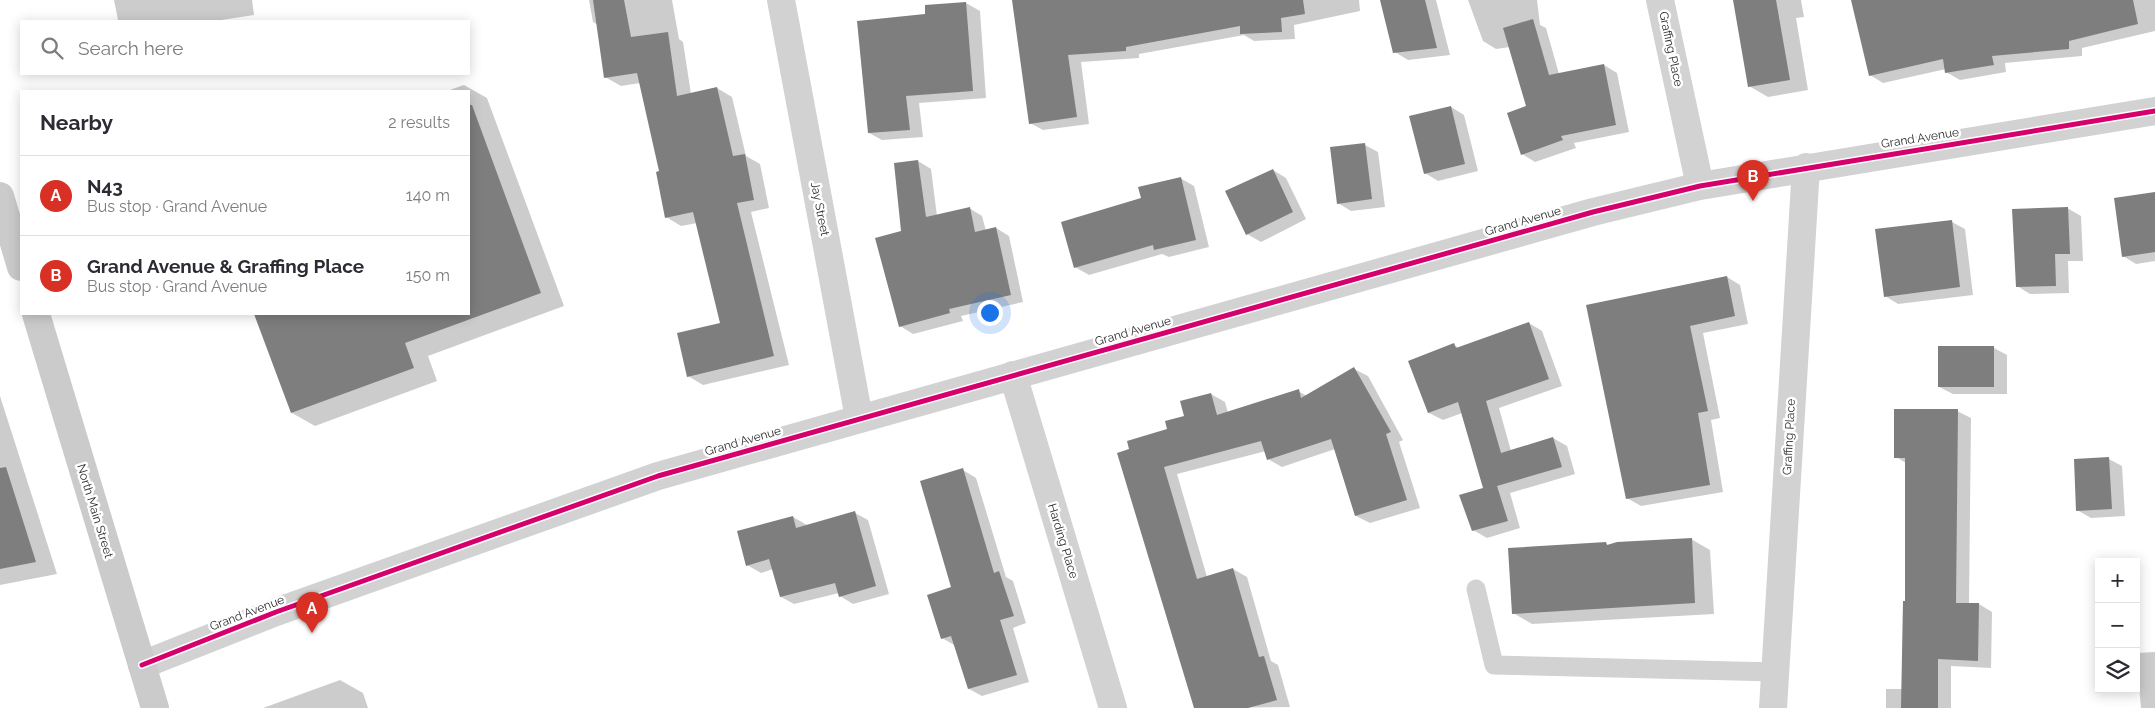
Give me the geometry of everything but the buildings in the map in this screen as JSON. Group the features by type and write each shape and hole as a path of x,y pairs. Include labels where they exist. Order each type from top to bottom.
{"main road":[{"path":"0,196 20,263"},
{"name":"North Main Street","path":"36,315 155,708"}],"street":[{"name":"Jay Street","path":"781,0 859,418"},
{"name":"Graffing Place","path":"1660,0 1700,186"},
{"name":"Grand Avenue","path":"142,665 276,612 650,479 859,418 1593,212 1700,186 1806,167 2155,111"},
{"name":"Graffing Place","path":"1773,708 1806,167"},
{"name":"Harding Place","path":"1013,375 1113,708"}],"lane":[{"path":"1476,589 1494,665 1775,672"}],"cycle path":[{"path":"142,665 276,612 658,476 1593,212 1700,186 2155,111"}],"place":[{"name":"Grand Avenue & Graffing Place","path":"1753,201"},
{"name":"N43","path":"312,633"}]}
